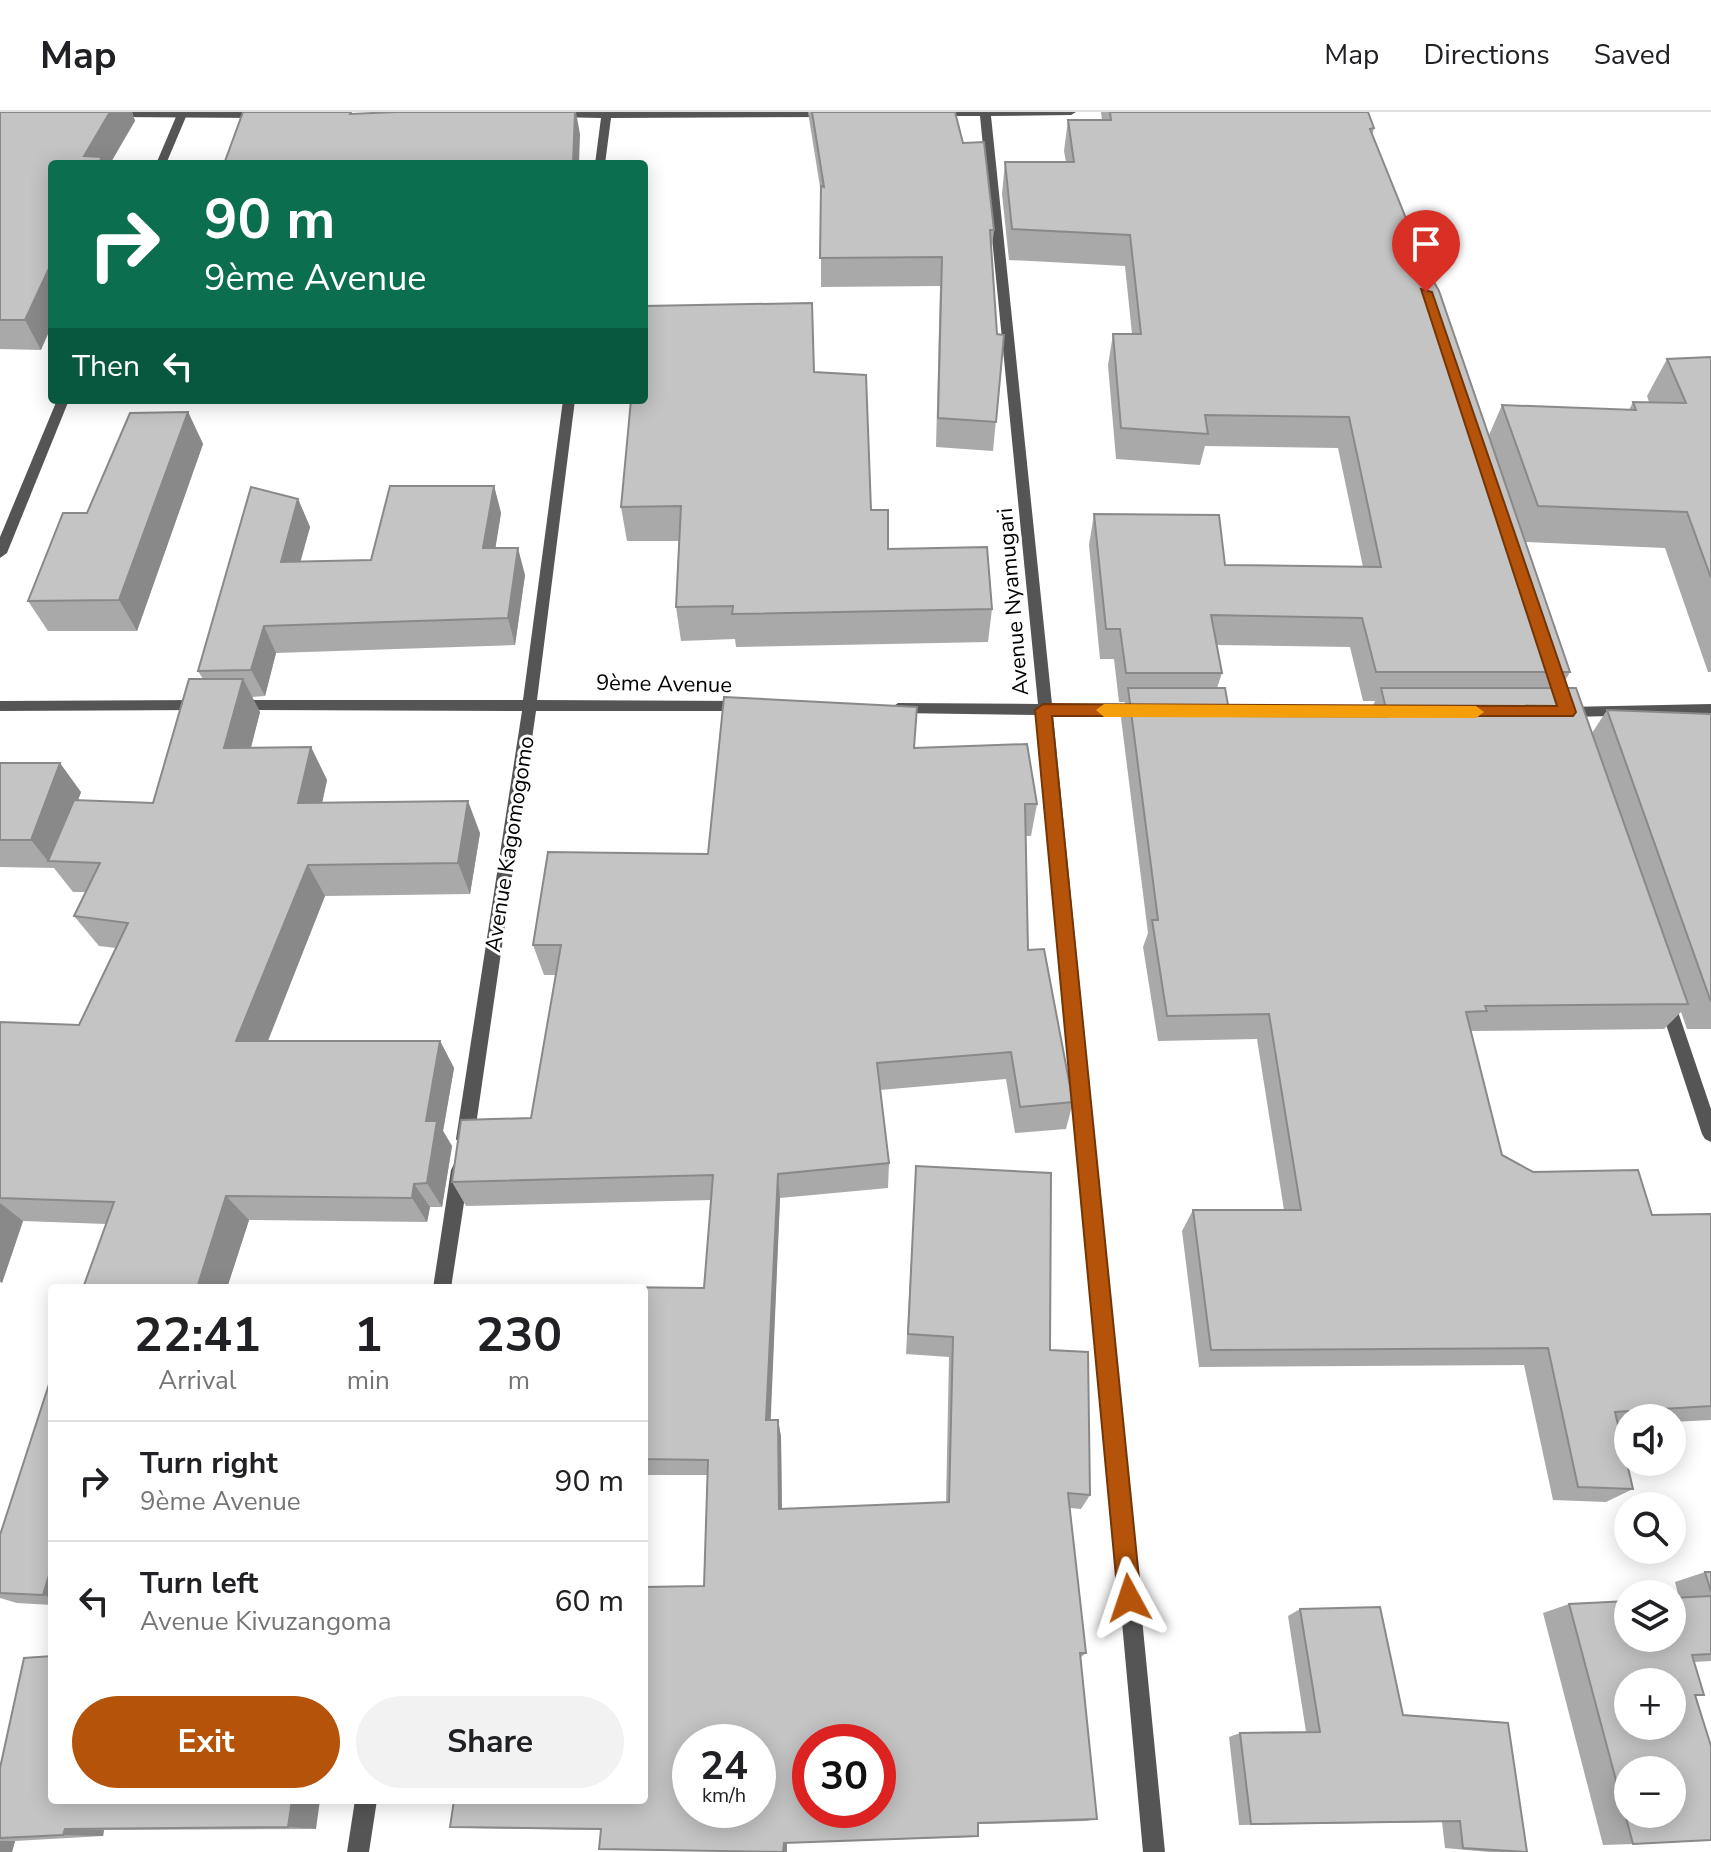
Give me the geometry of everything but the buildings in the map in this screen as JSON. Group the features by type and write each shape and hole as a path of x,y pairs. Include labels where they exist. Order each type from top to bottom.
{"street":[{"name":"Avenue Nyamugari","path":"985,112 1011,351 1154,1852"},
{"path":"922,113 1071,112"},
{"path":"163,160 182,113"},
{"path":"106,114 276,115"},
{"path":"600,160 606,114"},
{"path":"543,115 843,114"},
{"path":"0,553 61,404"},
{"name":"Avenue Kagomogomo","path":"443,1284 530,703 568,404"},
{"path":"1563,697 1573,727"},
{"name":"9ème Avenue","path":"0,706 530,703 763,706"},
{"path":"888,708 1155,711"},
{"path":"1552,712 1711,709"},
{"path":"1186,711 1409,711"},
{"path":"1660,983 1711,1134"},
{"path":"358,1852 365,1804"}],"slow traffic":[{"path":"1104,710 1476,712"}],"route":[{"path":"1129,1598 1043,710 1568,712 1426,292"}]}
